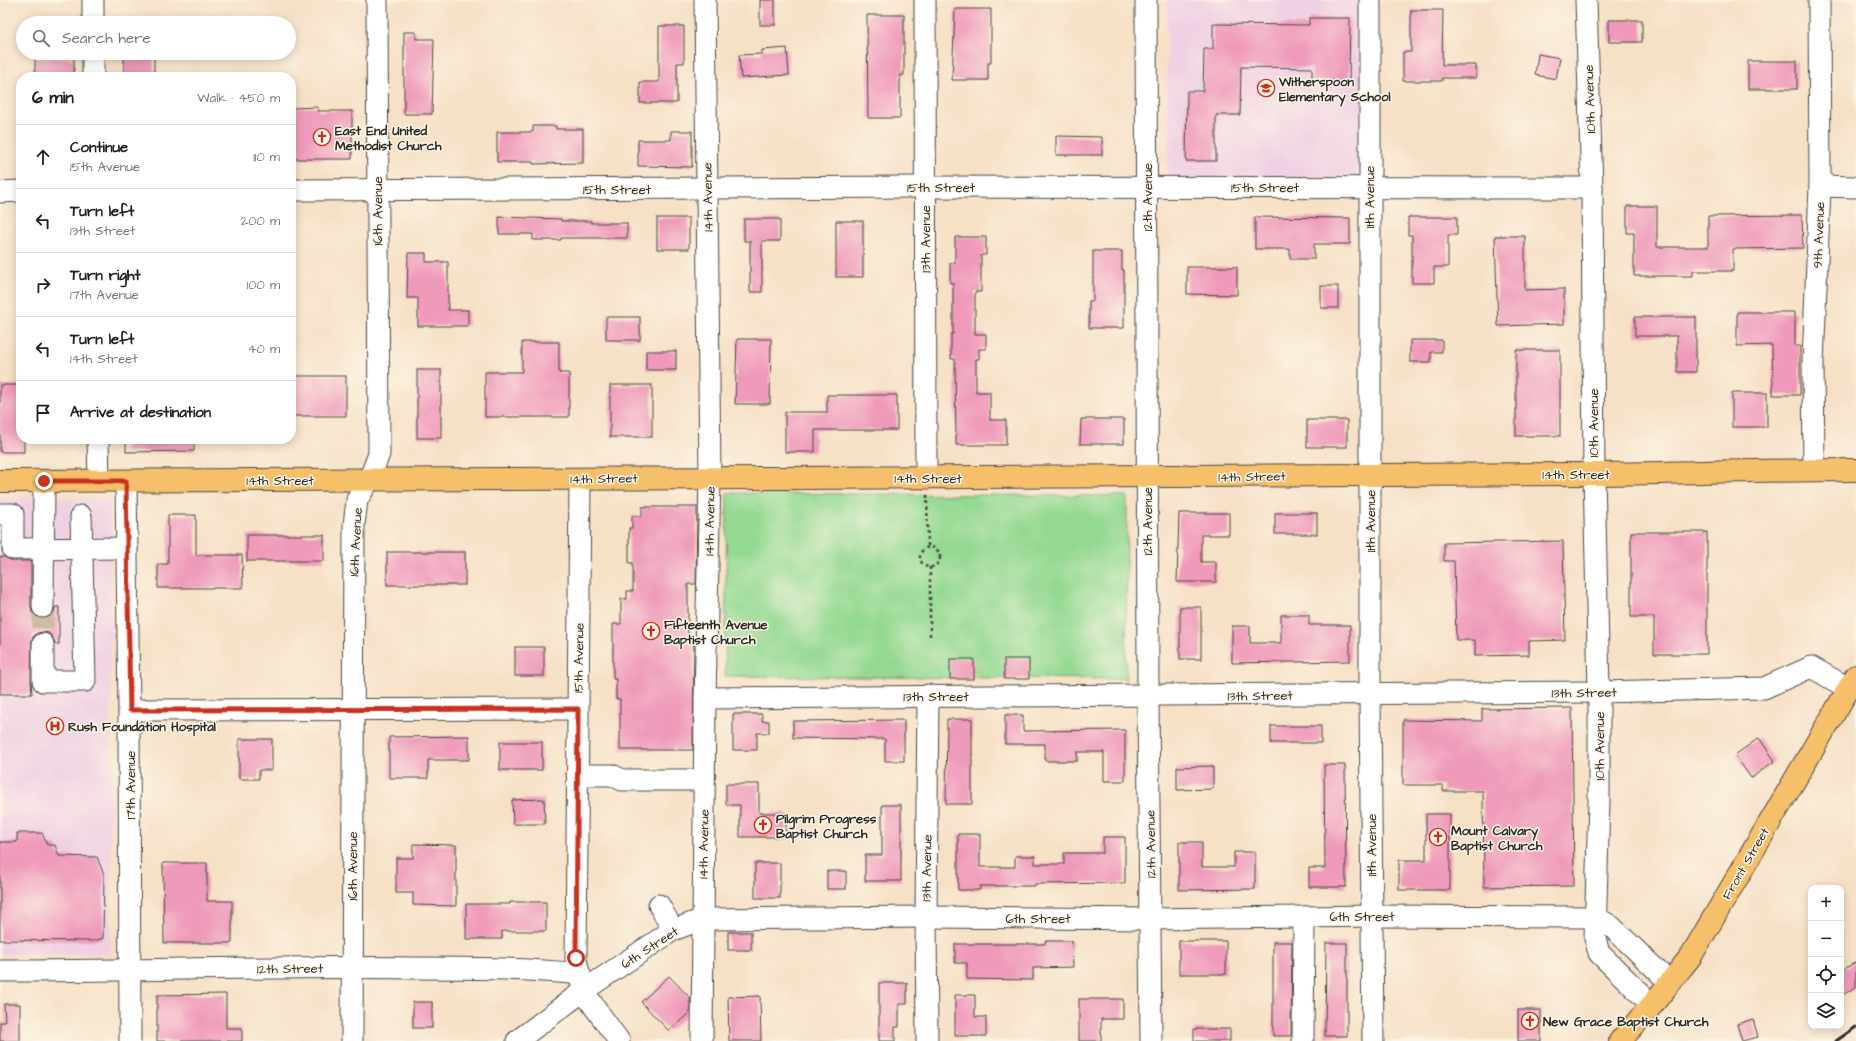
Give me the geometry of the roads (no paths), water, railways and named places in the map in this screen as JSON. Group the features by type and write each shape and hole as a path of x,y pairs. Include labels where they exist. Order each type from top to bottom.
{"main road":[{"name":"14th Street","path":"0,481 580,479 710,477 1147,477 1594,474 1856,470"},
{"name":"Front Street","path":"1620,1041 1652,1005 1691,956 1852,682"}],"street":[{"path":"93,0 93,16"},
{"name":"16th Avenue","path":"352,1041 351,967 354,525 357,500 369,480 379,454 377,0"},
{"name":"14th Avenue","path":"702,1041 705,698 710,477 705,0"},
{"name":"13th Avenue","path":"925,0 926,478"},
{"name":"12th Avenue","path":"1146,0 1148,696 1151,1041"},
{"name":"11th Avenue","path":"1370,0 1370,694 1373,1041"},
{"name":"10th Avenue","path":"1586,0 1592,188 1594,474 1599,692 1599,801 1595,938 1599,953 1652,1005"},
{"name":"9th Avenue","path":"1814,470 1813,364 1820,186 1819,0"},
{"path":"93,60 93,72"},
{"path":"1820,186 1856,187"},
{"name":"15th Street","path":"296,190 925,187 1592,188"},
{"path":"0,192 16,191"},
{"path":"98,444 99,481"},
{"name":"15th Avenue","path":"580,479 576,958 581,982 619,1041"},
{"path":"43,607 42,547 44,481"},
{"name":"17th Avenue","path":"126,481 130,710 130,1041"},
{"path":"0,514 13,514 9,549 42,547 127,548"},
{"path":"43,644 43,681 85,681 81,516"},
{"name":"13th Street","path":"705,698 1599,692 1764,688 1811,667 1852,682"},
{"name":"13th Avenue","path":"927,1041 926,918 928,696"},
{"path":"130,710 578,709"},
{"path":"577,781 612,787 622,780 704,780"},
{"path":"659,905 673,930"},
{"name":"6th Street","path":"517,1041 581,982 673,930 703,919 1151,919 1372,916 1596,917"},
{"path":"1302,1041 1304,917"},
{"path":"1596,917 1612,927 1670,983"},
{"name":"12th Street","path":"0,971 131,971 351,967 534,969 581,982"}],"tunnel":[{"path":"43,607 43,644"}],"railway":[{"path":"1836,1041 1856,1027"}],"place":[{"name":"Witherspoon Elementary School","path":"1266,88"},
{"name":"East End United Methodist Church","path":"322,137"},
{"name":"Fifteenth Avenue Baptist Church","path":"651,631"},
{"name":"Rush Foundation Hospital","path":"55,726"},
{"name":"Pilgrim Progress Baptist Church","path":"763,825"},
{"name":"Mount Calvary Baptist Church","path":"1438,837"},
{"name":"New Grace Baptist Church","path":"1530,1021"}]}
